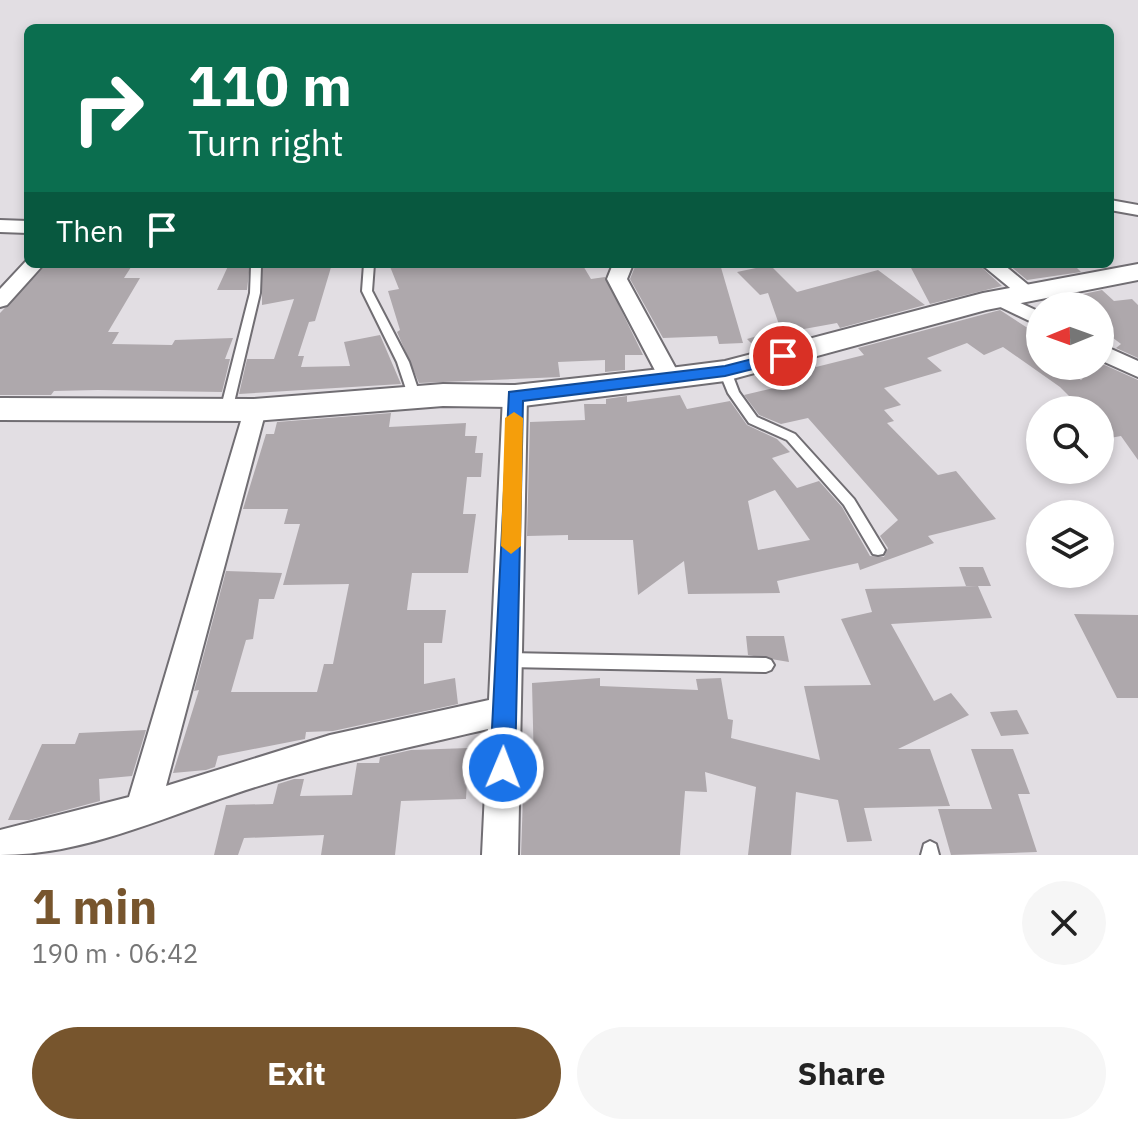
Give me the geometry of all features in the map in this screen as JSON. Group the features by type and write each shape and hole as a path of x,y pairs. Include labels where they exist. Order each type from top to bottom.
{"street":[{"path":"1114,206 1138,210"},
{"path":"0,226 24,227"},
{"path":"0,301 30,268"},
{"path":"621,268 617,279 670,378"},
{"path":"994,268 1022,304"},
{"path":"0,409 240,410 443,395 515,396 670,378 725,371 1022,304 1138,272"},
{"path":"1114,358 1138,370"},
{"path":"500,855 515,396"},
{"path":"142,811 240,410"},
{"path":"0,848 142,811 234,778 330,750 421,727 504,711"}],"lane":[{"path":"240,410 256,268"},
{"path":"369,268 367,291 403,362 415,398"},
{"path":"725,371 734,393 753,420 791,437 849,502 878,550"},
{"path":"508,660 766,665"}],"building":[{"path":"43,268 130,268 124,278 140,278 108,332 119,332 112,344 172,345 175,340 233,338 225,359 230,359 222,392 98,390 54,391 51,395 0,395 0,313"},
{"path":"227,268 250,268 247,290 217,290"},
{"path":"262,268 331,268 315,321 309,322 298,356 304,356 301,367 350,366 344,342 380,335 401,384 239,394 247,359 274,359 294,299 262,305"},
{"path":"391,268 584,268 591,279 605,277 643,355 625,355 625,370 605,372 605,360 558,362 560,377 419,383 397,332 400,330 388,291 399,289"},
{"path":"634,268 721,268 743,343 719,344 717,336 663,338 630,279"},
{"path":"773,268 797,292 878,270 925,305 840,328 837,323 782,333 768,293 760,295 737,272"},
{"path":"911,268 982,268 1002,286 930,304"},
{"path":"1013,268 1077,268 1081,272 1027,280"},
{"path":"1132,299 1138,305 1138,358 1116,348 1121,344 1114,339 1114,301"},
{"path":"1000,310 1026,327 1026,363 1003,347 984,355 967,343 927,358 942,371 884,388 901,405 884,410 894,421 887,423 938,475 956,471 996,519 928,536 934,543 860,570 858,563 777,581 780,593 688,594 684,561 638,595 633,540 568,540 568,535 527,536 530,422 585,420 584,404 606,404 606,399 627,396 627,402 680,395 687,409 730,401 747,425 777,439 790,452 772,458 797,488 819,481 842,507 870,556 884,557 888,548 880,536 898,520 808,418 781,424 759,415 744,395 787,385 775,370 810,361 816,367 864,355 858,348","holes":["775,490 810,540 758,550 748,501"]},
{"path":"778,330 789,341 757,349 747,339"},
{"path":"1114,369 1138,380 1138,460 1121,436 1114,437 1114,396 1069,396 1050,380 1114,380"},
{"path":"391,413 389,427 466,423 465,436 477,436 475,453 483,453 481,477 467,477 463,514 476,514 468,573 412,573 407,610 446,610 442,643 424,643 424,684 455,678 458,704 333,731 306,732 305,739 218,756 215,767 206,770 173,773 199,690 194,691 226,571 282,573 274,599 259,599 253,639 246,640 231,692 317,692 324,664 333,664 349,584 283,585 300,524 284,524 288,509 243,509 266,434 274,434 277,422"},
{"path":"959,567 983,567 991,586 966,586"},
{"path":"978,586 992,618 891,624 934,701 951,693 969,715 898,749 930,749 950,806 864,808 872,841 847,842 838,800 796,792 791,855 748,855 756,787 705,772 707,792 685,791 680,855 521,855 524,766 534,766 532,683 600,678 600,686 698,690 696,679 721,678 728,719 733,720 731,738 820,760 804,686 871,685 841,619 872,612 865,589"},
{"path":"1074,614 1138,615 1138,698 1117,698"},
{"path":"746,636 784,636 789,662 748,655"},
{"path":"1017,710 1029,734 1001,736 990,712"},
{"path":"146,730 132,776 99,779 100,801 29,820 8,820 42,744 75,744 79,733"},
{"path":"469,748 466,799 401,801 395,855 321,855 324,835 244,838 238,855 214,855 226,805 273,804 278,784 294,779 304,779 300,796 352,795 357,763 379,763 380,757 411,750"},
{"path":"971,749 1013,749 1030,794 1018,794 1037,852 951,855 938,809 992,809"}],"slow traffic":[{"path":"511,546 514,418"}],"route":[{"path":"503,768 515,396 725,371 783,356"}]}
